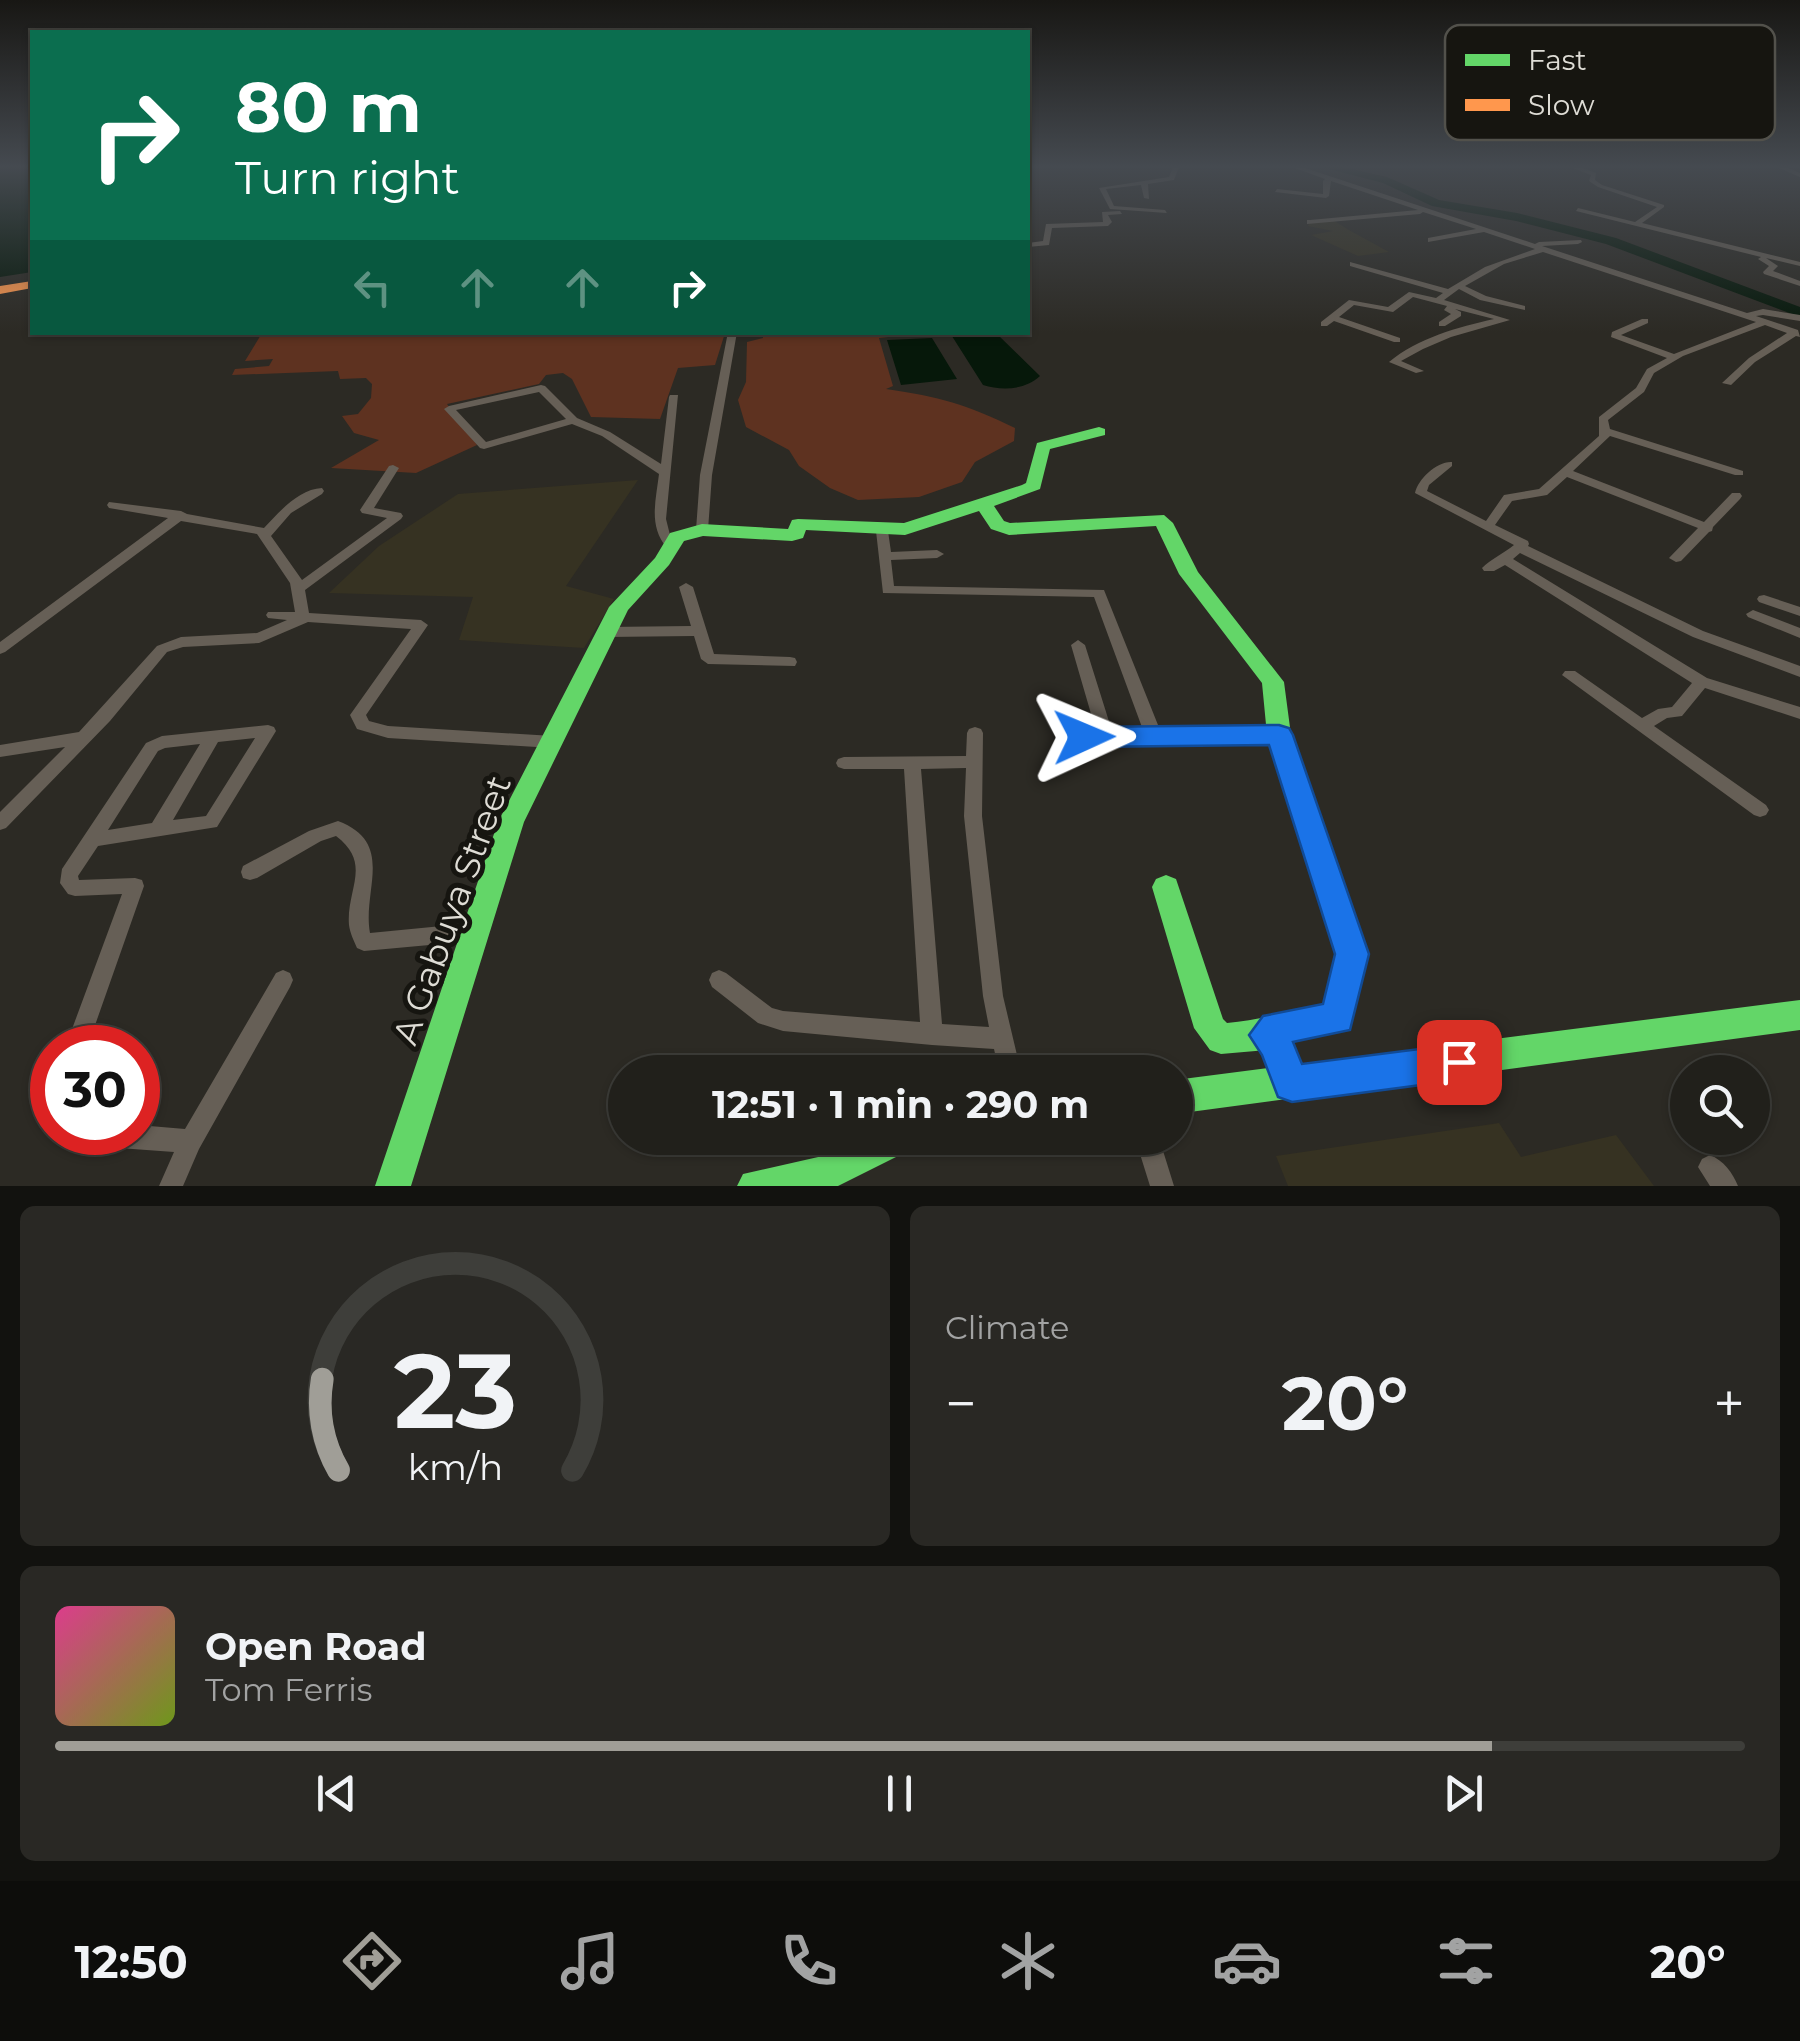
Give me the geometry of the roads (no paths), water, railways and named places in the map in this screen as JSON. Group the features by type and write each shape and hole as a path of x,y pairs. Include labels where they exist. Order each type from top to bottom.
{"street":[{"path":"1030,245 1046,244 1049,226 1107,222"},
{"path":"1463,222 1797,333"},
{"path":"1635,222 1800,264"},
{"path":"1431,240 1487,230"},
{"path":"1530,244 1578,242"},
{"path":"1679,242 1717,244"},
{"path":"1438,300 1513,256 1544,249"},
{"path":"1760,255 1774,266 1768,272 1800,284"},
{"path":"1353,264 1449,292"},
{"path":"0,290 30,285"},
{"path":"1459,286 1483,298 1522,308"},
{"path":"1397,340 1329,321 1352,302 1384,311 1412,294 1506,320 1410,350 1394,362 1419,371"},
{"path":"1456,304 1448,310 1458,314 1442,324 1460,332"},
{"path":"1747,316 1763,312 1800,318"},
{"path":"1646,321 1614,334 1674,357"},
{"path":"1488,527 1508,498 1543,492 1605,437 1603,419 1640,390 1647,373 1674,357 1764,322"},
{"path":"1727,382 1752,360 1797,333"},
{"path":"732,335 706,475 702,530 792,535 796,534 798,524 882,531 905,529 1034,485 1043,446 1099,432"},
{"path":"573,420 489,447 478,442 450,409 537,387 573,420 606,434 663,471"},
{"path":"672,545 664,536 660,519 674,397"},
{"path":"1605,432 1738,474"},
{"path":"1448,464 1423,484 1421,493 1522,544 1490,568"},
{"path":"298,589 397,516 366,510 393,468"},
{"path":"1567,473 1708,528"},
{"path":"264,536 287,510 318,491"},
{"path":"1676,558 1736,496"},
{"path":"113,505 256,528 292,574 303,619"},
{"path":"984,505 1002,529 1147,518 1164,523 1190,574 1266,670 1277,695 1279,735 1352,954 1338,1018 1230,1040 1214,1034 1166,888"},
{"path":"0,649 182,515"},
{"name":"A Gabuya Street","path":"393,1186 512,822 619,607 680,534 702,530"},
{"path":"882,531 888,590 1099,593 1154,736"},
{"path":"1519,547 1698,634 1800,672"},
{"path":"884,556 937,554"},
{"path":"1505,559 1702,682 1800,714"},
{"path":"686,586 708,658 790,662"},
{"path":"1764,599 1800,612"},
{"path":"1753,614 1800,633"},
{"path":"273,615 421,625 367,697 358,715 363,724 388,732 552,742"},
{"path":"0,823 162,649 181,642 259,638 303,619"},
{"path":"607,632 701,631"},
{"path":"1078,644 1106,737"},
{"path":"1570,674 1760,810"},
{"path":"1644,725 1664,713 1676,712 1702,682"},
{"path":"85,1025 136,886 76,888 69,883 69,875 152,746 268,732 212,820 94,839"},
{"path":"975,732 973,816 1006,1055"},
{"path":"1084,737 1279,735"},
{"path":"159,828 213,737"},
{"path":"0,750 82,738"},
{"path":"912,762 932,1036"},
{"path":"844,763 976,762"},
{"path":"250,872 315,836 338,828 354,842 366,866 359,928 364,942 473,932"},
{"path":"171,1186 191,1141 283,980"},
{"path":"719,980 766,1016 783,1021 1002,1039"},
{"path":"1193,1095 1800,1015"},
{"path":"1267,1035 1276,1044 1292,1084"},
{"path":"160,1139 191,1141"},
{"path":"756,1186 857,1176 880,1155"},
{"path":"1152,1155 1162,1186"}],"waterway":[{"path":"1538,222 1611,241 1800,312"}]}
